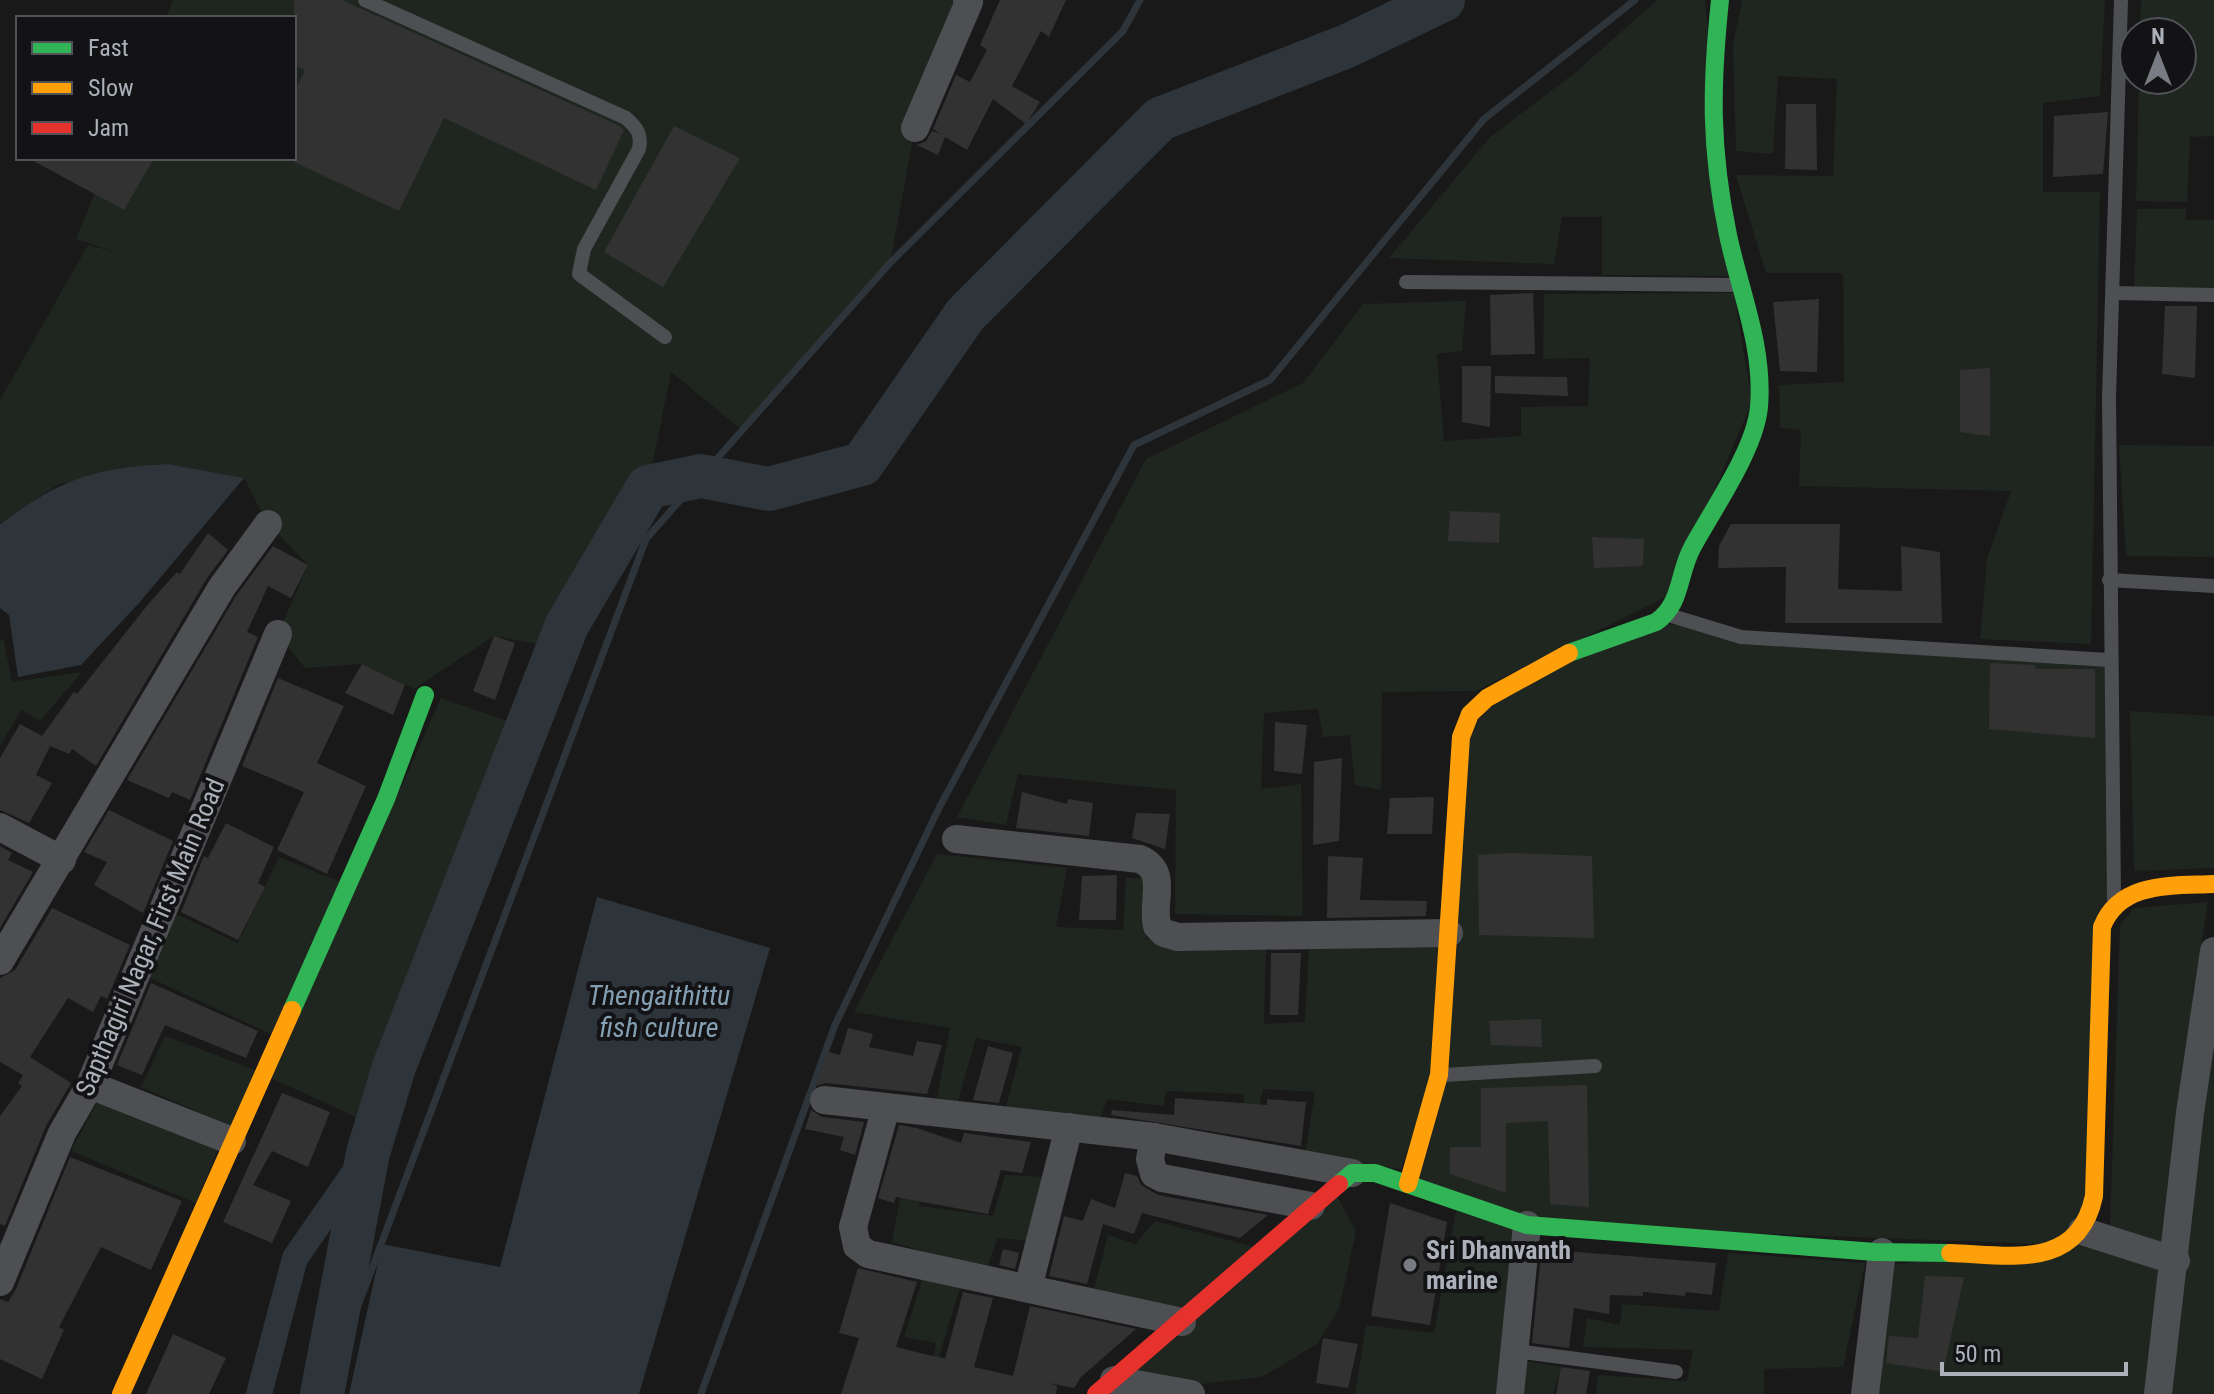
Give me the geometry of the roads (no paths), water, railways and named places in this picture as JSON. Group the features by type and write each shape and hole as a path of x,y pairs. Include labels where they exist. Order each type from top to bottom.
{"street":[{"path":"915,128 969,2 967,0"},
{"path":"1408,1184 1439,1075 1461,737 1470,714 1487,698 1577,649 1656,622 1668,614 1693,546 1742,460 1759,407 1755,334 1728,236 1712,135 1711,86 1720,0"},
{"path":"0,961 222,587 268,524"},
{"name":"Sapthagiri Nagar, First Main Road","path":"0,1282 62,1133 90,1085 278,634"},
{"path":"121,1394 386,799 425,695"},
{"path":"0,827 62,860"},
{"path":"956,839 1140,859 1152,865 1156,873 1157,926 1164,933 1178,937 1449,933"},
{"path":"824,1100 1154,1137 1352,1173 1375,1173 1527,1225 1882,1252 2028,1255 2053,1252 2069,1245 2092,1214 2105,911 2132,892 2214,884"},
{"path":"2158,1394 2176,1261 2190,1113 2214,951"},
{"path":"90,1085 232,1141"},
{"path":"886,1107 853,1227 857,1246 868,1254 1182,1322"},
{"path":"1028,1288 1069,1127"},
{"path":"1154,1137 1151,1166 1154,1174 1162,1178 1311,1206"},
{"path":"1105,1387 1352,1173"},
{"path":"1510,1394 1527,1225"},
{"path":"2082,1231 2176,1261"},
{"path":"1865,1394 1882,1252"},
{"path":"1105,1387 1191,1394"}],"lane":[{"path":"365,0 626,118 636,127 641,140 639,149 584,249 579,274 665,337"},
{"path":"2114,902 2109,580 2121,0"},
{"path":"1406,282 1741,285"},
{"path":"2113,293 2214,295"},
{"path":"2109,580 2214,586"},
{"path":"1668,614 1741,637 2109,660"},
{"path":"1439,1075 1595,1066"},
{"path":"1515,1351 1676,1372"}],"water":[{"path":"168,464 244,478 139,603 81,665 18,677 9,615 0,608 0,524 42,496 79,479 118,469"},
{"name":"Thengaithittu fish culture","path":"597,897 770,948 639,1394 349,1394 382,1244 500,1267"}],"waterway":[{"path":"336,1394 347,1335 646,539 890,263 1123,31 1140,0"},
{"path":"322,1394 368,1153 394,1067 567,625 648,487 701,476 769,489 862,464 965,315 1160,119 1347,46 1443,0"},
{"path":"701,1394 835,1025 939,808 1134,445 1270,380 1484,119 1635,0"},
{"path":"259,1394 295,1258 368,1153"}],"place":[{"name":"Sri Dhanvanth marine","path":"1410,1265"}]}
